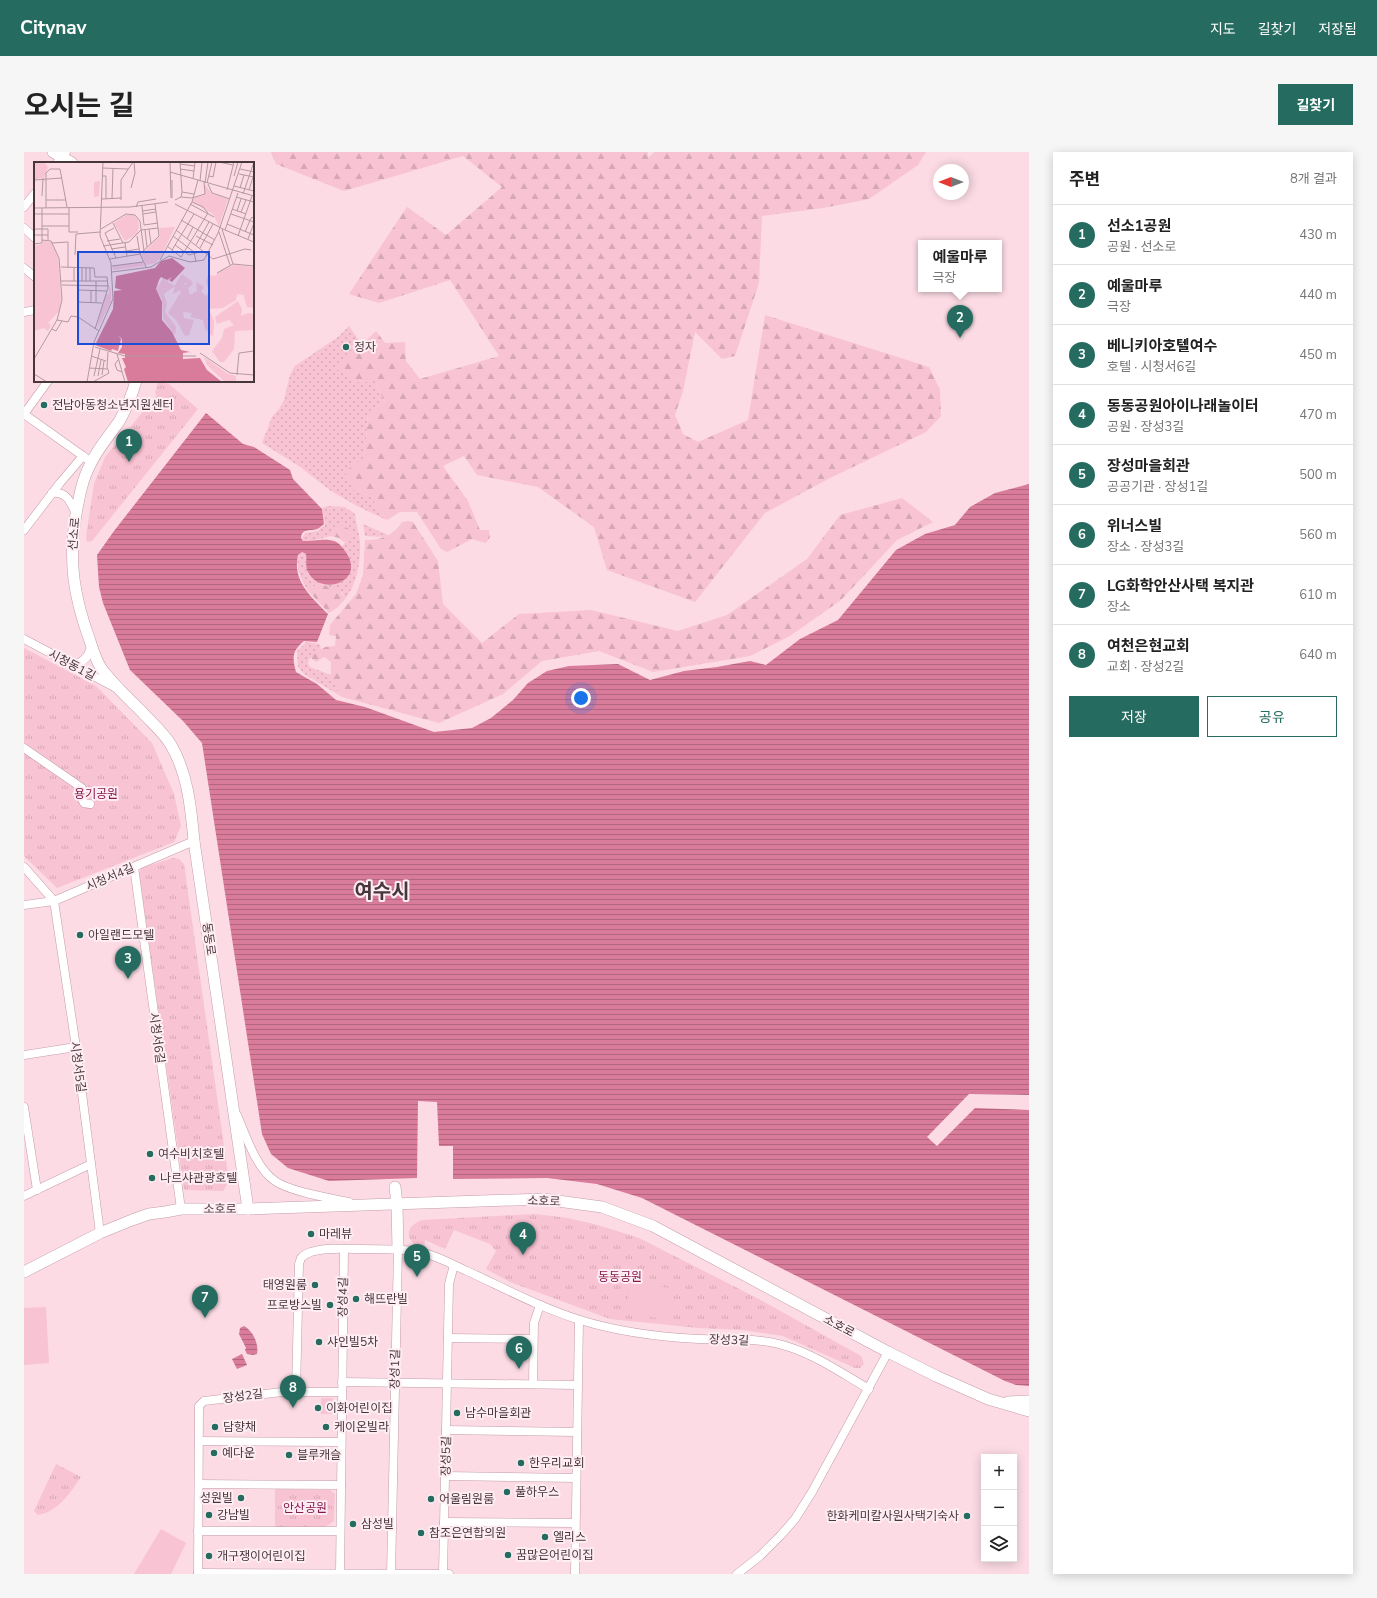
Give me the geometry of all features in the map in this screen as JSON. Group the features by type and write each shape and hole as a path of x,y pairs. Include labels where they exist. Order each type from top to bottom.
{"street":[{"path":"60,156 70,162"},
{"path":"24,207 34,193"},
{"path":"24,228 34,237"},
{"path":"24,268 34,276"},
{"path":"24,312 34,310"},
{"path":"24,530 52,493 87,459 24,414 47,382"},
{"name":"선소로","path":"120,690 102,670 83,622 73,582 73,542 76,514 87,459 119,420 130,400 136,382"},
{"path":"52,493 61,493 65,496 76,514"},
{"name":"시청동1길","path":"24,639 70,665 120,690"},
{"path":"70,665 87,658 90,654 92,645"},
{"name":"동동로","path":"120,690 158,729 170,744 187,787 191,805 194,841 248,1209"},
{"path":"24,748 82,788 82,799 84,803 90,804"},
{"name":"시청서4길","path":"24,905 54,901 194,841"},
{"name":"시청서6길","path":"134,867 181,1209"},
{"path":"24,868 54,901"},
{"name":"시청서5길","path":"54,901 76,1047 100,1233"},
{"path":"24,1055 76,1047"},
{"path":"24,1107 37,1190"},
{"path":"234,1107 259,1163 275,1181 297,1190 362,1205"},
{"path":"24,1196 91,1164"},
{"name":"장성1길","path":"391,1574 398,1250 395,1187"},
{"name":"소호로","path":"24,1272 100,1233 149,1214 181,1209 248,1209 543,1199 602,1207 653,1226 888,1352 936,1376 997,1402 1029,1411"},
{"path":"296,1392 299,1264 301,1258 307,1254 317,1251 344,1249 398,1250"},
{"name":"장성4길","path":"340,1574 344,1249"},
{"name":"장성3길","path":"398,1250 418,1251 437,1257 540,1305 579,1320 610,1328 643,1334 699,1339 760,1341 794,1349 814,1357 869,1389"},
{"name":"장성5길","path":"443,1574 449,1284 454,1265"},
{"path":"533,1384 533,1339 535,1318 540,1305"},
{"path":"575,1574 579,1320"},
{"path":"448,1338 533,1339"},
{"path":"737,1574 760,1556 795,1519 812,1492 888,1352"},
{"path":"342,1382 577,1385"},
{"name":"장성2길","path":"198,1574 199,1406 204,1401 282,1392 342,1392"},
{"path":"997,1402 1029,1401"},
{"path":"446,1430 577,1432"},
{"path":"199,1441 341,1442"},
{"path":"445,1476 576,1478"},
{"path":"199,1484 341,1484"},
{"path":"444,1522 575,1523"},
{"path":"198,1530 340,1531"},
{"path":"198,1574 449,1574"}],"green space":[{"path":"271,152 648,152 648,158 654,152 926,152 918,165 869,199 823,208 762,216 759,283 735,356 722,359 695,332 683,391 675,415 683,434 698,442 748,420 765,315 929,367 940,390 941,416 926,432 828,479 765,513 695,602 607,570 594,527 538,487 477,475 464,456 443,466 468,501 480,530 489,530 490,537 486,543 472,539 447,552 441,549 417,512 400,512 387,520 371,497 353,490 345,472 365,456 368,412 385,403 375,381 355,382 337,369 376,331 385,343 405,342 406,361 420,379 499,356 450,280 379,303 349,294 407,207 446,235 502,187 463,156 344,191 276,164"},
{"path":"349,326 362,345 337,369 355,382 375,381 385,404 368,412 365,456 353,489 371,497 387,520 359,507 331,491 299,466 262,443 272,417 284,400 290,375 295,366 338,337"},
{"path":"158,382 169,384 198,409 92,541 87,542 86,537 94,484 105,457 157,395 155,393"},
{"path":"902,498 933,522 897,540 841,600 790,636 750,656 653,672 599,651 542,661 503,694 439,723 342,697 331,678 331,662 324,657 316,662 310,657 325,647 335,646 336,636 329,635 330,625 356,594 363,575 365,540 381,538 391,534 402,522 413,522 438,561 443,604 482,643 519,614 591,610 678,631 727,615 807,559 840,515"},
{"path":"328,506 345,507 355,514 359,535 359,564 353,586 345,599 342,592 330,589 324,584 310,587 309,592 301,578 298,568 297,562 300,552 306,554 308,574 315,581 347,554 342,547 346,541 332,534 331,536 310,541 303,541 302,538 305,533 318,531 325,524 322,508"},
{"path":"340,524 354,532 352,540 344,542 339,538 331,536 333,527"},
{"path":"363,524 388,535 384,537 365,536"},
{"path":"324,584 330,589 339,589 345,599 337,608 329,613 309,592 310,587"},
{"path":"306,642 320,644 321,651 309,659 308,662 310,667 331,675 331,678 342,697 304,674 298,667 297,651"},
{"name":"용기공원","path":"24,648 96,686 152,743 174,794 181,826 174,842 57,888 24,856"},
{"path":"173,858 179,859 184,864 229,1181 223,1191 184,1190 139,874 141,868"},
{"name":"동동공원","path":"535,1214 568,1218 598,1225 639,1238 757,1298 861,1356 864,1364 860,1368 855,1368 783,1336 743,1330 698,1328 610,1319 510,1282 486,1269 496,1251 490,1244 454,1230 445,1249 425,1240 424,1249 413,1243 409,1235 411,1227 422,1220"},
{"path":"631,1282 675,1289 670,1320 626,1313"},
{"path":"46,1307 49,1363 24,1365 24,1308"},
{"path":"321,1398 332,1398 334,1401 334,1414 321,1414"},
{"path":"56,1464 81,1477 68,1495 58,1505 52,1510 38,1515 34,1511"},
{"name":"안산공원","path":"275,1489 330,1490 335,1494 334,1521 325,1527 275,1527"},
{"path":"161,1529 186,1543 171,1574 134,1574"}],"shaded area":[{"path":"206,413 243,444 254,447 290,470 293,479 322,509 324,524 320,528 303,532 301,538 303,541 330,540 336,542 345,550 351,564 350,572 345,579 338,583 321,583 314,579 308,572 306,566 306,554 302,552 298,555 297,564 300,581 309,595 328,614 317,642 304,641 295,651 294,662 296,672 317,684 336,700 365,707 434,732 472,728 491,718 513,700 528,683 547,671 569,666 618,664 650,680 684,671 750,661 766,665 800,639 838,620 896,550 925,534 955,525 970,507 995,493 1029,484 1029,1095 969,1094 927,1137 937,1146 975,1108 1029,1110 1029,1386 1016,1385 1005,1381 642,1198 597,1184 547,1178 453,1179 453,1146 439,1146 437,1102 418,1101 417,1178 329,1181 288,1168 271,1154 262,1134 202,743 183,721 130,670 103,603 99,587 97,555"},
{"path":"244,1326 255,1338 257,1354 247,1354 245,1350 246,1348 239,1334 240,1328"},
{"path":"242,1354 247,1365 237,1369 232,1359"}],"place":[{"name":"예울마루","path":"960,338"},
{"name":"정자","path":"346,347"},
{"name":"전남아동청소년지원센터","path":"44,405"},
{"name":"선소1공원","path":"129,462"},
{"name":"아일랜드모텔","path":"80,935"},
{"name":"베니키아호텔여수","path":"128,979"},
{"name":"여수비치호텔","path":"150,1154"},
{"name":"나르샤관광호텔","path":"152,1178"},
{"name":"마레뷰","path":"311,1234"},
{"name":"동동공원아이나래놀이터","path":"523,1255"},
{"name":"장성마을회관","path":"417,1277"},
{"name":"태영원룸","path":"315,1285"},
{"name":"해뜨란빌","path":"356,1299"},
{"name":"프로방스빌","path":"330,1305"},
{"name":"LG화학안산사택 복지관","path":"205,1318"},
{"name":"샤인빌5차","path":"319,1342"},
{"name":"위너스빌","path":"519,1369"},
{"name":"여천은현교회","path":"293,1408"},
{"name":"이화어린이집","path":"318,1408"},
{"name":"남수마을회관","path":"457,1413"},
{"name":"담향채","path":"215,1427"},
{"name":"케이온빌라","path":"326,1427"},
{"name":"예다운","path":"214,1453"},
{"name":"블루캐슬","path":"289,1455"},
{"name":"한우리교회","path":"521,1463"},
{"name":"풀하우스","path":"507,1492"},
{"name":"성원빌","path":"241,1498"},
{"name":"어울림원룸","path":"431,1499"},
{"name":"강남빌","path":"209,1515"},
{"name":"한화케미칼사원사택기숙사","path":"967,1516"},
{"name":"삼성빌","path":"353,1524"},
{"name":"참조은연합의원","path":"421,1533"},
{"name":"엘리스","path":"545,1537"},
{"name":"꿈많은어린이집","path":"508,1555"},
{"name":"개구쟁이어린이집","path":"209,1556"}],"district":[{"name":"여수시","path":"382,891"}]}
